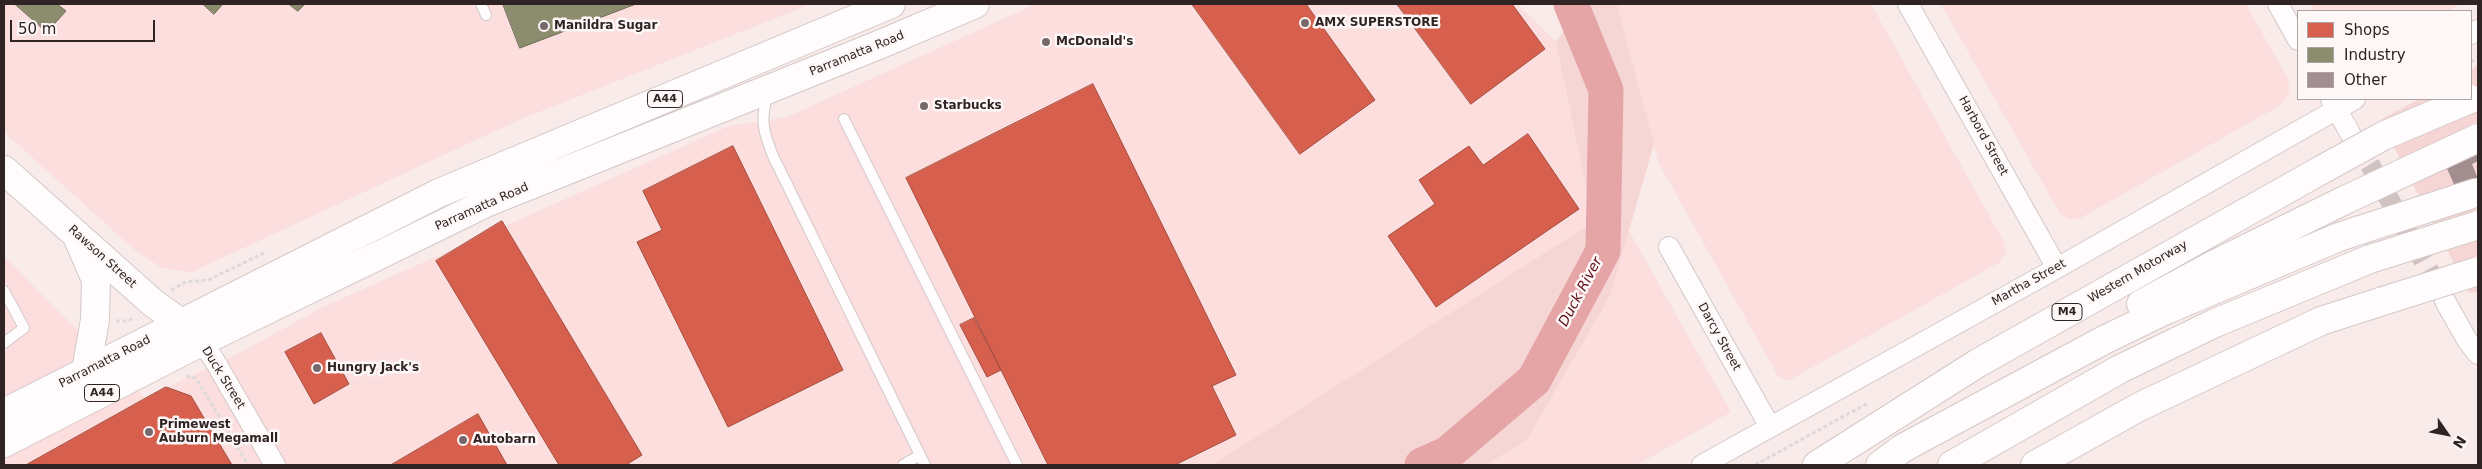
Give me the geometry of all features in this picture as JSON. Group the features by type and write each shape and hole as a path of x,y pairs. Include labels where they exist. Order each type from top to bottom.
{"main road":[{"name":"Parramatta Road","path":"4,413 439,193 890,4"},
{"name":"Parramatta Road","path":"4,443 201,342 488,202 768,90 975,4"},
{"name":"Western Motorway","path":"1816,465 1978,363 2323,169 2384,136 2468,100"},
{"path":"1880,465 2042,356 2215,264 2345,200 2478,138"},
{"name":"Rawson Street","path":"4,170 153,303 201,342"},
{"path":"1903,448 2104,340 2166,310 2339,237 2478,192"},
{"path":"1952,465 2120,369 2215,323 2370,259 2478,225"},
{"path":"76,234 96,280 94,320 86,371"},
{"path":"2035,465 2139,407 2321,321 2478,271"}],"street":[{"name":"Harbord Street","path":"1908,4 2057,268"},
{"path":"2278,4 2297,38"},
{"name":"Martha Street","path":"1702,465 2057,268 2334,104 2351,100"},
{"path":"2334,104 2350,133"},
{"name":"Darcy Street","path":"1668,247 1770,427"},
{"path":"2445,300 2467,340 2478,354"},
{"name":"Duck Street","path":"201,342 213,358 275,465"}],"lane":[{"path":"481,4 486,15"},
{"path":"768,90 762,115 767,140 773,156 925,465"},
{"path":"844,119 1017,465"},
{"path":"4,291 24,328 4,343"},
{"path":"903,465 920,455"}],"path":[{"path":"185,375 196,378 248,465"}],"shaded area":[{"path":"4,4 811,4 519,120 192,272 162,268 136,251 4,132"},
{"path":"1036,4 1517,4 1556,42 1593,222 1212,465 4,465 4,256 145,398 243,351 321,308 729,126 787,117"},
{"path":"1584,4 1617,4 1654,144 1610,296 1527,440 1486,465 1212,465 1593,222 1556,42"},
{"path":"1617,4 1871,4 2004,242 2006,251 2000,262 1788,381 1778,376 1659,164"},
{"path":"1941,4 2246,4 2288,79 2290,92 2281,105 2079,219 2069,219 2060,214"},
{"path":"2311,4 2461,4 2450,10 2314,10"},
{"path":"2478,65 2478,292 2469,293 2380,120 2417,100 2472,100 2472,69"},
{"path":"1624,222 1731,412 1637,465 1486,465 1527,440 1610,296"}],"building: Shops":[{"path":"1192,4 1306,4 1375,100 1300,154"},
{"path":"1397,4 1512,4 1545,49 1471,104"},
{"path":"1093,84 1236,375 1212,386 1236,435 1175,465 1048,465 906,178"},
{"path":"1528,134 1579,209 1436,307 1388,236 1435,204 1419,180 1469,146 1483,165"},
{"path":"733,146 843,370 728,427 637,242 662,230 643,191"},
{"path":"502,221 642,455 626,465 559,465 436,261"},
{"path":"974,318 1001,370 987,377 960,325"},
{"name":"Hungry Jack's","path":"321,333 349,384 314,404 285,352"},
{"name":"Primewest Auburn Megamall","path":"166,387 191,396 232,465 26,465"},
{"name":"Autobarn","path":"478,414 507,465 391,465"}],"building: Industry":[{"path":"15,4 57,4 66,11 47,32"},
{"path":"203,4 223,4 214,14"},
{"path":"289,4 305,4 298,11"},
{"name":"Manildra Sugar","path":"503,4 636,4 520,48"}],"building: Other":[{"path":"2478,141 2478,161 2472,164 2478,179 2463,205 2442,157"}],"waterway":[{"name":"Duck River","path":"1422,465 1447,454 1534,380 1603,251 1606,90 1571,4"}],"tunnel":[{"path":"2354,139 2443,296"}],"place":[{"name":"AMX SUPERSTORE","path":"1305,23"},
{"name":"Manildra Sugar","path":"544,26"},
{"name":"McDonald's","path":"1046,42"},
{"name":"Starbucks","path":"924,106"},
{"name":"Hungry Jack's","path":"317,368"},
{"name":"Primewest Auburn Megamall","path":"149,432"},
{"name":"Autobarn","path":"463,440"}]}
